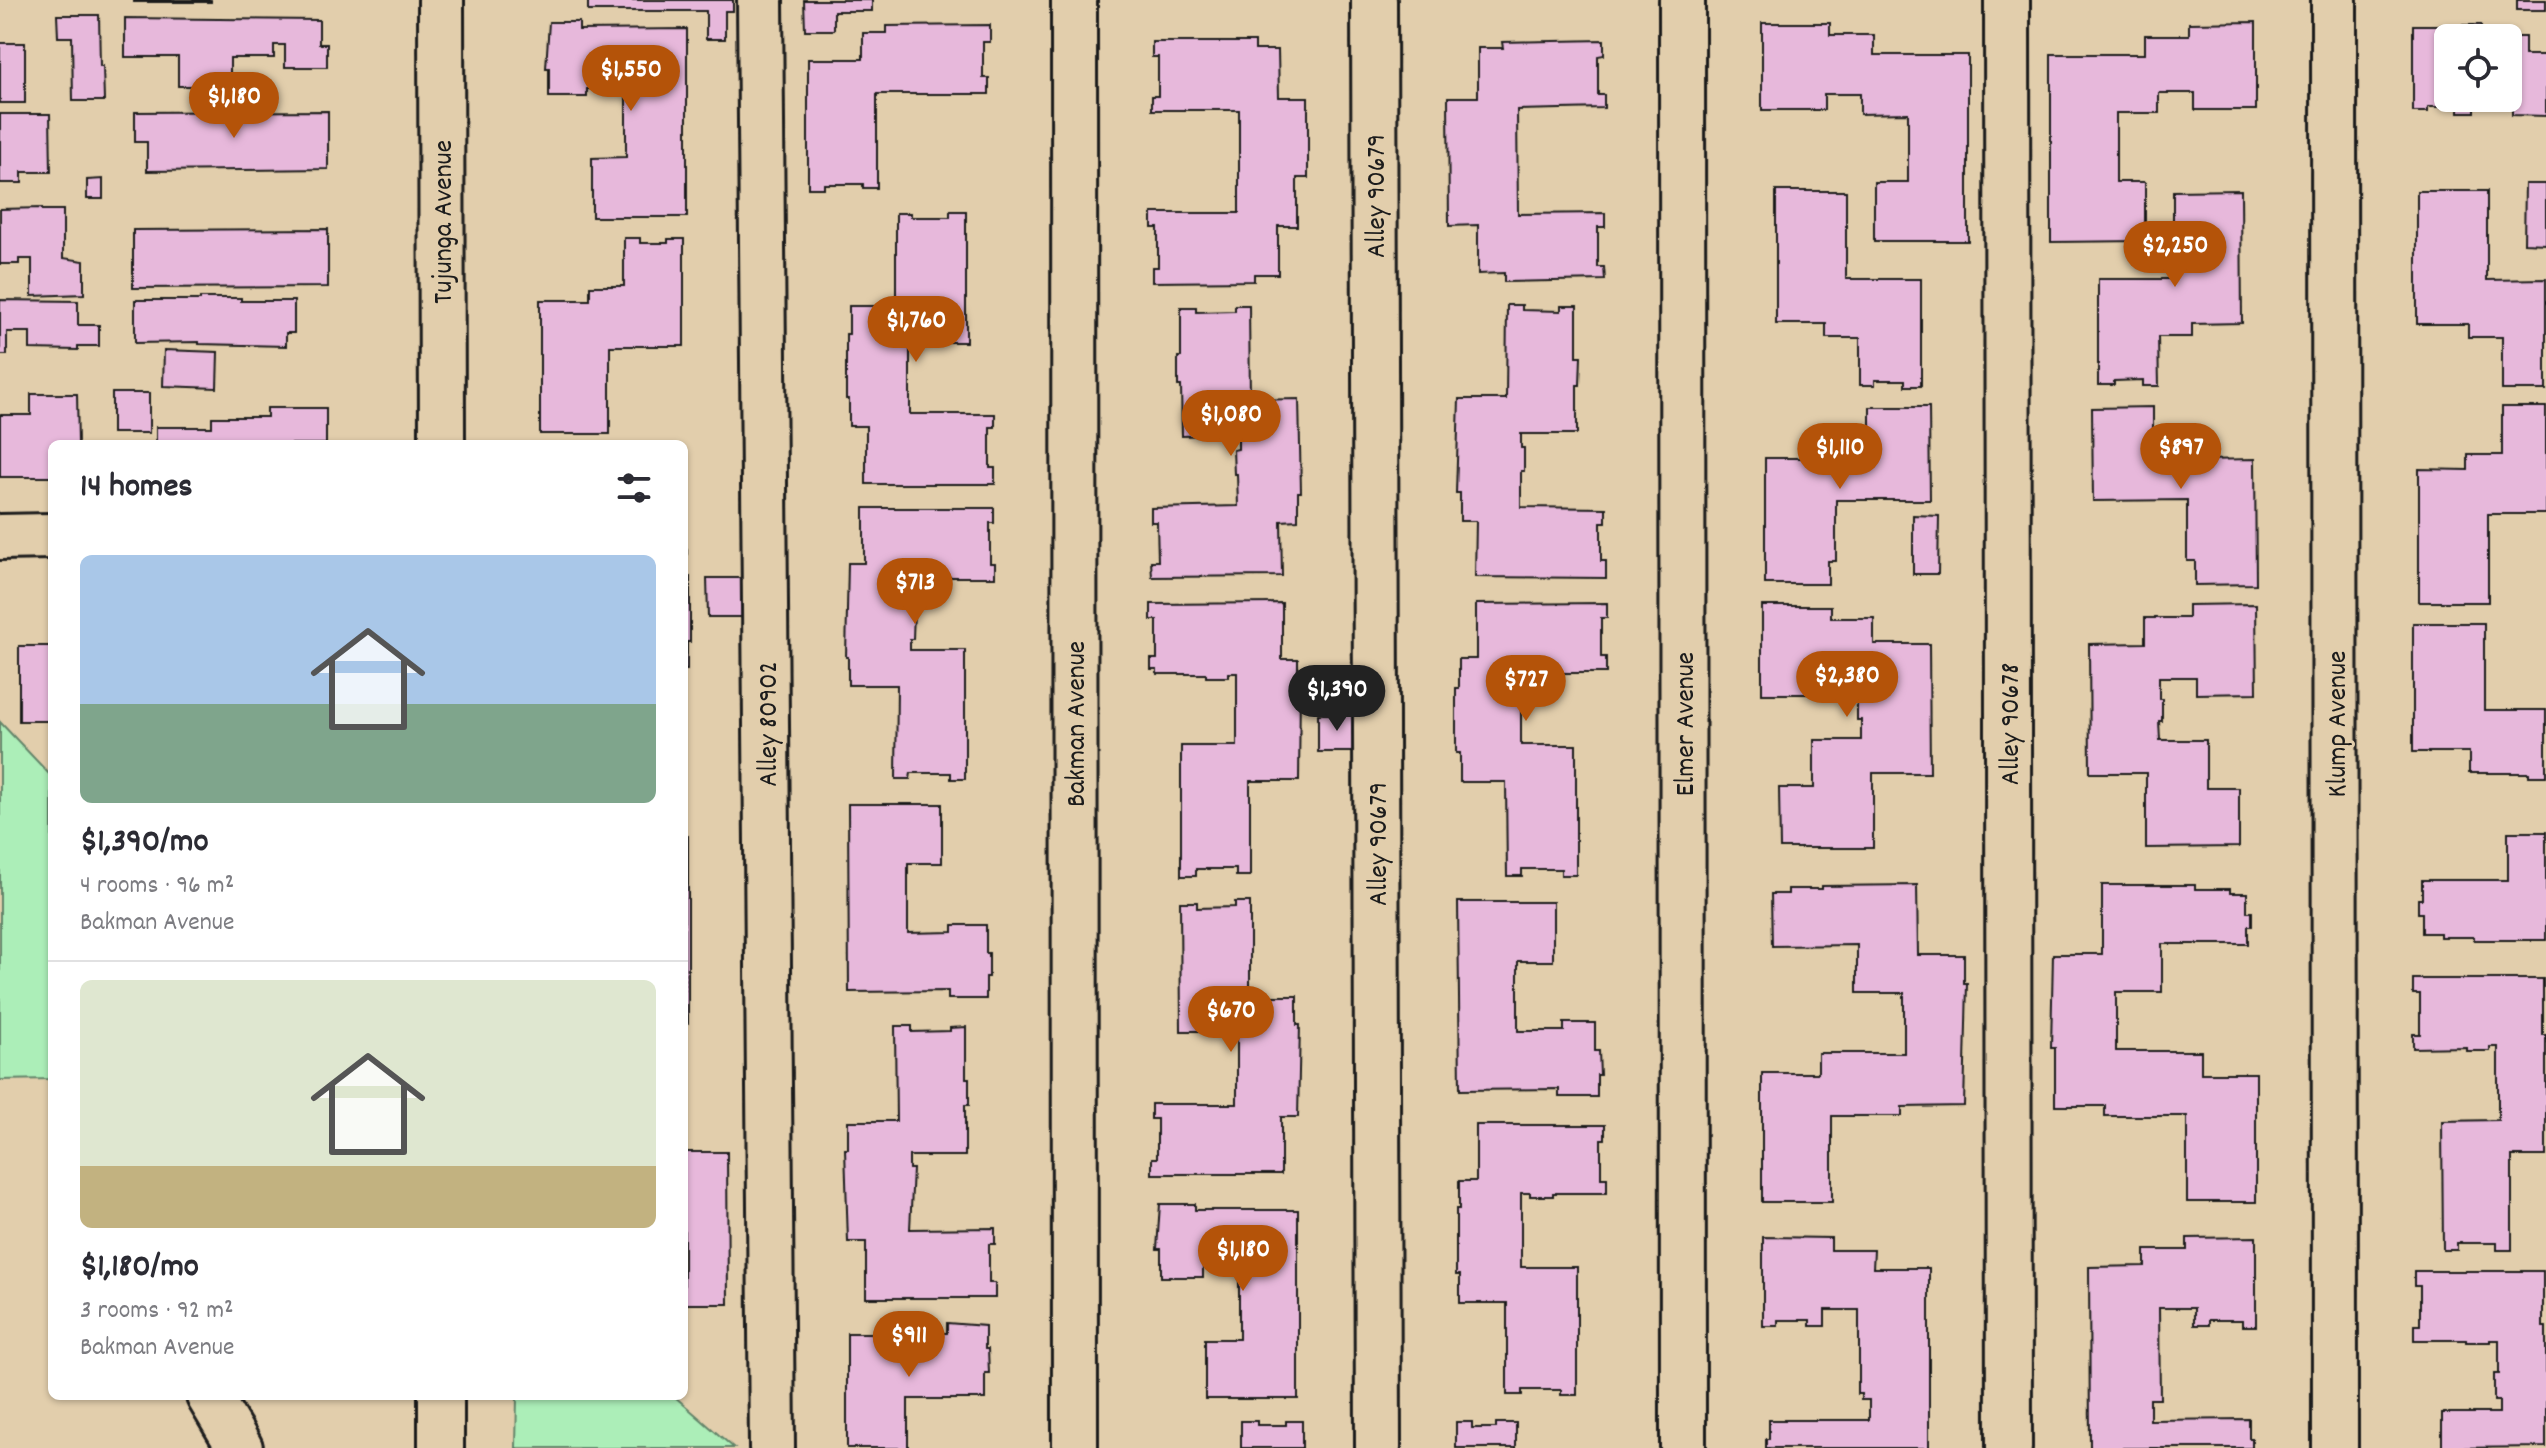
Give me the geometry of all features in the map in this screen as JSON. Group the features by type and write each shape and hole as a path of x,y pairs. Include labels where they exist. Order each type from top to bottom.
{"street":[{"name":"Tujunga Avenue","path":"441,0 442,440"},
{"name":"Alley 80902","path":"760,0 772,1448"},
{"name":"Bakman Avenue","path":"1074,0 1075,1448"},
{"name":"Alley 90679","path":"1374,0 1378,1448"},
{"name":"Elmer Avenue","path":"1682,0 1683,1448"},
{"name":"Alley 90678","path":"2007,0 2009,1448"},
{"name":"Klump Avenue","path":"2334,0 2335,1448"},
{"path":"0,537 48,536"},
{"path":"211,1400 240,1448"},
{"path":"441,1400 441,1448"}],"green space":[{"path":"0,722 48,773 48,1079 0,1080"},
{"path":"517,1400 679,1400 734,1448 516,1448"}],"building":[{"path":"211,0 211,2 134,2"},
{"path":"588,0 733,0 733,11 725,11 725,39 706,39 706,11 588,11"},
{"path":"804,0 872,0 872,11 834,11 834,30 805,30"},
{"path":"2517,0 2546,0 2546,10 2517,10"},
{"path":"57,15 99,15 104,101 73,101 72,37 58,37"},
{"path":"125,18 319,20 319,44 327,44 327,67 285,67 285,45 274,45 274,58 230,58 230,79 223,79 223,86 178,86 178,57 125,57"},
{"path":"549,22 579,22 579,30 687,29 687,217 592,217 592,158 626,157 626,89 587,89 587,97 549,97 549,68 546,68"},
{"path":"2256,22 2256,110 2195,110 2195,93 2159,93 2159,113 2116,113 2116,182 2145,182 2145,241 2051,242 2051,54 2145,54 2145,35 2189,35 2189,23"},
{"path":"1762,23 1830,23 1830,35 1874,35 1874,55 1968,55 1968,241 1874,241 1874,182 1908,182 1908,113 1860,114 1860,94 1824,94 1824,110 1762,110"},
{"path":"990,25 990,42 983,42 983,78 989,78 989,94 877,94 877,188 863,188 863,184 824,184 824,188 808,188 808,59 863,59 863,33 886,33 886,26"},
{"path":"2413,25 2434,25 2434,107 2428,107 2428,112 2413,112"},
{"path":"2522,37 2525,37 2525,55 2546,55 2546,116 2512,115 2512,112 2522,112"},
{"path":"1604,40 1604,55 1598,56 1598,95 1604,95 1604,108 1517,110 1518,214 1605,213 1605,227 1598,227 1598,267 1604,267 1605,280 1504,282 1504,273 1478,274 1478,225 1449,226 1448,97 1478,97 1478,48 1503,48 1502,42"},
{"path":"1152,42 1255,42 1255,50 1278,50 1279,97 1308,97 1308,178 1297,178 1297,226 1278,226 1278,274 1254,274 1254,281 1152,282 1152,267 1158,267 1158,228 1152,228 1152,213 1239,213 1239,110 1152,110 1152,96 1158,96 1158,57 1152,57"},
{"path":"0,43 25,43 25,103 0,103"},
{"path":"328,111 328,169 147,171 147,142 135,142 135,112"},
{"path":"0,114 50,114 51,172 22,172 22,183 0,183"},
{"path":"103,179 103,199 87,199 87,180"},
{"path":"2525,184 2546,184 2546,244 2524,243"},
{"path":"2241,190 2242,323 2192,324 2192,337 2158,337 2159,386 2143,386 2143,380 2098,385 2098,279 2173,279 2173,191"},
{"path":"1776,191 1846,191 1846,279 1921,279 1921,386 1905,386 1905,380 1875,380 1875,385 1860,385 1860,338 1826,338 1826,324 1776,324"},
{"path":"2417,191 2487,191 2487,280 2546,279 2546,390 2502,390 2502,337 2468,337 2468,324 2417,324"},
{"path":"0,209 63,210 63,258 84,261 84,294 32,296 32,259 19,259 19,264 0,264"},
{"path":"950,211 966,211 966,342 910,342 910,414 995,414 995,427 990,427 990,468 995,468 995,484 866,484 866,426 849,426 849,399 846,399 849,306 896,306 896,213 911,213 911,217 950,217"},
{"path":"328,229 328,287 133,288 133,230"},
{"path":"624,238 640,238 640,243 668,243 668,239 684,239 684,346 610,346 610,434 540,434 540,300 590,300 590,286 624,286"},
{"path":"200,298 294,301 294,333 286,333 286,346 135,343 135,300"},
{"path":"0,300 78,301 78,325 99,325 99,346 78,346 78,350 30,349 30,332 7,332 7,355 0,355"},
{"path":"1235,305 1249,305 1250,400 1299,399 1301,492 1298,492 1298,520 1281,521 1282,576 1152,577 1151,561 1158,561 1157,522 1151,522 1151,508 1238,506 1233,450 1238,449 1238,434 1182,436 1181,386 1178,386 1181,307 1196,307 1196,312 1235,311"},
{"path":"1507,305 1522,305 1522,310 1561,311 1561,306 1577,306 1577,356 1581,356 1580,385 1577,385 1577,434 1521,434 1524,471 1521,471 1521,507 1606,508 1606,522 1601,522 1601,561 1606,561 1606,578 1475,577 1476,521 1460,521 1460,493 1456,493 1459,399 1506,399"},
{"path":"164,350 218,352 217,388 163,386"},
{"path":"112,393 149,393 149,433 112,433"},
{"path":"31,394 77,394 78,440 48,440 48,477 0,477 0,415 31,415"},
{"path":"1870,407 1929,407 1930,500 1836,500 1836,561 1828,561 1828,584 1765,584 1765,458 1821,458 1821,441 1870,441"},
{"path":"2153,407 2153,442 2201,441 2201,460 2255,459 2256,584 2195,585 2195,561 2187,561 2187,500 2093,501 2092,408"},
{"path":"2502,407 2546,407 2546,514 2488,514 2488,602 2419,602 2419,469 2468,470 2468,455 2502,455"},
{"path":"267,408 326,408 326,440 156,440 156,427 212,427 212,417 267,417"},
{"path":"864,508 994,508 994,523 990,523 990,563 995,563 995,577 918,580 918,576 909,576 909,611 914,611 910,650 965,650 965,779 951,779 951,773 911,773 910,779 896,779 897,685 848,685 848,563 864,563"},
{"path":"1913,515 1939,516 1938,574 1913,574"},
{"path":"688,577 690,577 688,642"},
{"path":"707,578 742,578 742,594 747,594 747,617 708,617"},
{"path":"1282,603 1282,659 1298,659 1299,781 1250,781 1250,876 1236,876 1236,869 1196,869 1196,876 1181,876 1181,746 1237,746 1237,673 1229,673 1229,677 1157,674 1157,669 1151,669 1151,659 1157,659 1157,620 1151,620 1151,604"},
{"path":"1607,603 1607,618 1601,618 1601,657 1606,657 1606,673 1521,673 1521,745 1576,745 1576,875 1561,875 1561,869 1522,869 1522,876 1507,876 1506,782 1460,782 1460,753 1456,753 1459,659 1476,659 1476,604"},
{"path":"2256,604 2257,693 2196,694 2196,677 2159,677 2159,699 2162,699 2160,740 2206,740 2206,788 2239,788 2239,847 2146,848 2146,773 2090,773 2089,644 2145,643 2145,618 2188,618 2188,605"},
{"path":"1762,606 1831,606 1831,618 1874,618 1874,644 1929,644 1930,773 1873,773 1873,848 1780,848 1779,788 1814,788 1814,740 1861,740 1857,698 1861,698 1861,676 1824,676 1824,694 1762,694"},
{"path":"2413,623 2484,623 2484,710 2546,710 2546,776 2469,773 2469,752 2413,752"},
{"path":"19,646 48,646 48,721 19,721"},
{"path":"1318,714 1354,714 1358,752 1318,752"},
{"path":"848,804 942,804 942,863 908,863 908,933 953,932 953,925 986,925 989,977 986,977 986,999 948,999 948,991 849,992"},
{"path":"2508,832 2546,832 2546,940 2474,940 2474,937 2440,937 2440,933 2422,933 2418,899 2422,899 2422,880 2508,880"},
{"path":"1917,885 1918,955 1964,955 1964,983 1967,983 1964,1106 1902,1107 1902,1116 1832,1116 1832,1202 1762,1202 1762,1073 1818,1073 1818,1053 1904,1053 1904,993 1857,993 1857,945 1772,946 1771,894 1788,894 1788,889 1822,889 1822,886"},
{"path":"2102,885 2195,885 2195,889 2230,889 2230,893 2247,893 2247,912 2252,912 2248,944 2162,944 2162,992 2116,992 2116,1051 2201,1051 2201,1073 2256,1073 2256,1202 2187,1202 2187,1116 2105,1116 2105,1106 2055,1106 2055,1048 2051,1048 2053,954 2102,954"},
{"path":"1180,902 1197,902 1197,908 1235,907 1235,902 1250,902 1250,996 1297,996 1297,1025 1300,1025 1298,1117 1281,1117 1281,1174 1152,1174 1152,1158 1157,1158 1157,1119 1151,1119 1151,1104 1237,1104 1237,1031 1181,1031"},
{"path":"1458,902 1553,902 1553,961 1518,961 1518,1031 1564,1031 1564,1023 1595,1023 1595,1051 1599,1051 1600,1075 1597,1075 1597,1097 1559,1097 1559,1089 1460,1090"},
{"path":"2413,979 2543,979 2546,1156 2512,1156 2512,1250 2497,1250 2497,1243 2457,1243 2457,1250 2443,1250 2442,1121 2498,1120 2498,1047 2490,1047 2490,1051 2466,1051 2466,1047 2413,1048 2413,1034 2420,1034 2420,994 2413,994"},
{"path":"895,1026 912,1026 912,1032 950,1031 950,1028 966,1027 969,1105 965,1105 965,1156 909,1156 909,1169 913,1169 910,1229 995,1228 995,1244 989,1244 989,1283 995,1283 995,1298 866,1298 866,1242 848,1242 845,1149 848,1149 848,1121 896,1121"},
{"path":"1476,1125 1605,1125 1605,1139 1601,1139 1601,1178 1607,1178 1607,1193 1530,1196 1530,1193 1521,1193 1521,1267 1577,1267 1577,1395 1561,1395 1561,1390 1522,1390 1522,1395 1507,1395 1507,1303 1460,1303 1460,1275 1456,1275 1456,1209 1459,1209 1459,1181 1476,1181"},
{"path":"688,1152 727,1152 728,1304 688,1304"},
{"path":"1160,1204 1195,1204 1195,1210 1298,1210 1298,1399 1205,1399 1205,1339 1239,1339 1239,1268 1203,1268 1203,1277 1161,1277 1161,1249 1157,1249"},
{"path":"1763,1237 1831,1238 1831,1250 1874,1250 1873,1268 1929,1268 1929,1448 1766,1448 1769,1420 1869,1420 1869,1400 1861,1400 1861,1394 1857,1394 1859,1310 1825,1310 1825,1326 1810,1326 1810,1320 1778,1320 1778,1326 1763,1326"},
{"path":"2256,1237 2256,1326 2242,1326 2242,1320 2209,1320 2209,1325 2194,1325 2194,1308 2159,1308 2160,1399 2150,1399 2150,1420 2249,1419 2252,1448 2090,1448 2089,1267 2145,1266 2145,1250 2187,1250 2187,1238"},
{"path":"2414,1271 2543,1271 2546,1447 2442,1448 2442,1413 2499,1413 2499,1401 2494,1401 2494,1374 2499,1374 2499,1340 2414,1340 2414,1325 2420,1325 2420,1286 2414,1286"},
{"path":"947,1323 985,1326 989,1373 985,1373 985,1399 908,1399 908,1448 847,1448 847,1333 947,1333"},
{"path":"1241,1421 1257,1421 1257,1425 1286,1425 1286,1421 1302,1421 1302,1448 1241,1448"},
{"path":"1456,1422 1472,1422 1472,1428 1496,1428 1496,1423 1516,1423 1516,1448 1456,1448"}]}
